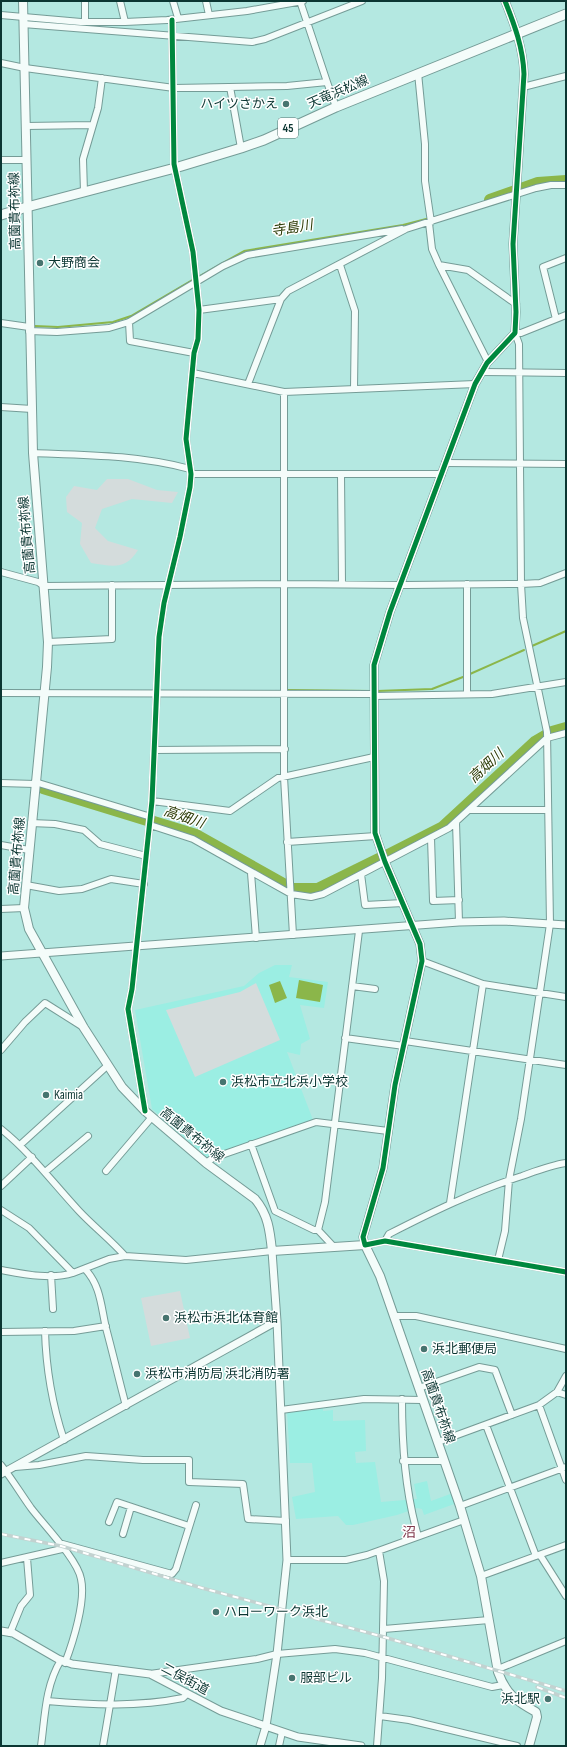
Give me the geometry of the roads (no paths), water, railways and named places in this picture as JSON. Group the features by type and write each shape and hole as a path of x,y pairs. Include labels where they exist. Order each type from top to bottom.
{"main road":[{"name":"高薗貴布祢線","path":"23,1 29,329 33,453 48,642 45,693 35,783 24,908 29,929 84,1028 107,1066 122,1087 145,1112 206,1163 246,1190 260,1205 269,1226 272,1251"},
{"name":"天竜浜松線","path":"1,215 175,168 241,148 418,73 566,14"},
{"name":"高薗貴布祢線","path":"365,1245 375,1263 460,1506 481,1576 498,1669 503,1685 516,1701 536,1712 537,1717 529,1746"},
{"path":"272,1251 365,1245"}],"street":[{"path":"85,1 86,22"},
{"path":"120,1 125,22"},
{"path":"173,1 178,18"},
{"path":"206,1 209,15"},
{"path":"23,21 125,22 172,20 178,18 247,11 301,1 326,82 336,107"},
{"path":"1,16 23,21 173,36 252,42 265,39 362,1"},
{"path":"498,1260 505,1231 509,1180 521,1119 550,924 547,736 523,618 521,584 519,344 515,333 516,304 513,250 515,192 523,87 523,53 518,33 505,1"},
{"path":"145,1112 128,1009 137,946 152,801 159,637 168,584 180,537 190,472 186,439 194,353 198,339 200,310 193,252 175,168 172,20"},
{"path":"1,63 24,68 174,88 287,86 326,82"},
{"path":"418,73 425,144 425,181 432,249 488,362"},
{"path":"523,87 566,76"},
{"path":"84,192 83,159 98,106 102,78"},
{"path":"230,87 241,148"},
{"path":"26,126 92,125"},
{"path":"1,160 26,160"},
{"path":"248,384 281,299 292,288 406,229 515,192 546,186 566,185"},
{"path":"1,323 29,329 57,332 109,328 129,322 196,279 247,255 406,229"},
{"path":"556,319 542,267 566,258"},
{"path":"340,264 355,312 354,389"},
{"path":"439,265 468,270 516,304"},
{"path":"200,310 281,299"},
{"path":"566,315 521,333 515,333 488,362 475,384 376,653 374,693 376,836 385,862 420,944 422,961 404,1043 379,1186 363,1237 365,1245 385,1241 566,1272"},
{"path":"129,322 130,341 194,353"},
{"path":"482,372 566,373"},
{"path":"193,373 284,392 475,384"},
{"path":"284,392 284,778 294,935"},
{"path":"1,407 32,409"},
{"path":"33,453 115,456 165,462 190,472 284,474 442,474"},
{"path":"445,463 566,464"},
{"path":"341,474 342,584"},
{"path":"1,572 38,582 44,586 168,584 521,584 540,583 566,573"},
{"path":"466,694 467,584"},
{"path":"48,642 112,639 112,585"},
{"path":"1,693 492,694 566,682"},
{"path":"1,783 35,783 150,821 193,839 251,873 291,894 311,897 323,894 449,828 470,810 547,736 566,733"},
{"path":"154,750 284,750"},
{"path":"152,801 230,811 270,782 278,778 284,778 374,757"},
{"path":"470,810 548,810"},
{"path":"456,822 459,922"},
{"path":"32,823 55,824 84,830 100,844 146,856"},
{"path":"287,842 376,836"},
{"path":"431,838 433,901 459,900"},
{"path":"1,846 30,850"},
{"path":"251,873 256,938"},
{"path":"361,874 365,905 403,903"},
{"path":"26,885 59,891 82,889 111,879 144,884"},
{"path":"1,908 24,908"},
{"path":"1,956 459,922 504,921 566,925"},
{"path":"318,1230 325,1202 359,930"},
{"path":"422,961 483,984 566,997"},
{"path":"450,1203 483,984"},
{"path":"352,986 375,989"},
{"path":"2,1047 45,1003 84,1028"},
{"path":"345,1038 404,1043 566,1065"},
{"path":"20,1144 107,1066"},
{"path":"106,1171 152,1117"},
{"path":"206,1163 213,1158 316,1122 388,1130"},
{"path":"1,1129 20,1144 72,1204 125,1256"},
{"path":"45,1172 88,1136"},
{"path":"251,1144 275,1210 314,1230 318,1230 333,1246"},
{"path":"1,1186 32,1157"},
{"path":"385,1241 389,1234 450,1203 509,1180 550,1166 566,1163"},
{"path":"1,1210 29,1228 73,1273"},
{"path":"1,1270 18,1274 51,1275 73,1273 109,1259 125,1256 186,1260 272,1251 281,1410 287,1560 277,1654 266,1726 260,1746"},
{"path":"85,1269 92,1277 101,1297 106,1326 126,1406"},
{"path":"51,1275 53,1309"},
{"path":"394,1316 416,1316 566,1349"},
{"path":"4,1473 276,1321"},
{"path":"1,1332 74,1331 106,1326"},
{"path":"45,1331 51,1395 64,1440"},
{"path":"419,1388 480,1367 495,1370 512,1415"},
{"path":"438,1442 539,1405 557,1392 566,1376"},
{"path":"557,1392 566,1395"},
{"path":"281,1410 364,1399 422,1400"},
{"path":"402,1399 403,1461 409,1504 418,1536"},
{"path":"539,1405 564,1468 566,1480"},
{"path":"486,1425 509,1487 538,1556 566,1596"},
{"path":"15,1467 39,1465 86,1456 142,1460 189,1460 190,1482 243,1484 248,1519 286,1521"},
{"path":"403,1461 444,1461"},
{"path":"1,1465 4,1473 77,1569 82,1585 75,1634 63,1661 53,1673 47,1700 41,1746"},
{"path":"460,1506 564,1468"},
{"path":"109,1522 116,1503 189,1526"},
{"path":"1,1563 27,1558 60,1546 172,1574 176,1569 196,1505"},
{"path":"123,1534 131,1507"},
{"path":"287,1560 346,1560 378,1551 464,1520"},
{"path":"481,1576 566,1545"},
{"path":"377,1746 380,1716 384,1629 384,1581 378,1551"},
{"path":"10,1633 21,1606 30,1596 27,1558"},
{"path":"384,1629 489,1620"},
{"name":"二俣街道","path":"1,1631 10,1633 63,1661 79,1666 150,1674 221,1711 282,1732 319,1742 361,1746"},
{"path":"498,1669 566,1641"},
{"path":"150,1674 257,1659 277,1654 335,1649 365,1652 382,1658 492,1687 503,1685"},
{"path":"103,1746 116,1670"},
{"path":"47,1700 110,1705 139,1705 183,1698 187,1694"},
{"path":"380,1716 408,1720 517,1746"},
{"path":"279,1746 282,1732"}],"waterway":[{"name":"寺島川","path":"490,200 538,183 566,181"},
{"name":"寺島川","path":"198,277 244,251 403,225 430,218"},
{"name":"寺島川","path":"35,326 58,327 113,322 131,316 194,279"},
{"path":"532,646 566,631"},
{"path":"470,674 524,650"},
{"path":"377,691 432,689 463,677"},
{"path":"287,690 372,691"},
{"name":"高畑川","path":"388,855 443,827 535,742 552,732 566,728"},
{"name":"高畑川","path":"43,788 196,835 285,885"},
{"name":"高畑川","path":"294,889 318,889 379,859"}],"railway":[{"path":"1,1534 61,1546 202,1588 384,1637 566,1691"},
{"path":"537,1687 566,1698"}],"place":[{"name":"ハイツさかえ","path":"286,104"},
{"name":"大野商会","path":"40,263"},
{"name":"浜松市立北浜小学校","path":"223,1082"},
{"name":"Kaimia","path":"46,1095"},
{"name":"浜松市浜北体育館","path":"166,1318"},
{"name":"浜北郵便局","path":"424,1349"},
{"name":"浜松市消防局 浜北消防署","path":"137,1374"},
{"name":"ハローワーク浜北","path":"216,1612"},
{"name":"服部ビル","path":"292,1678"},
{"name":"浜北駅","path":"548,1699"}],"district":[{"name":"沼","path":"409,1532"}]}
